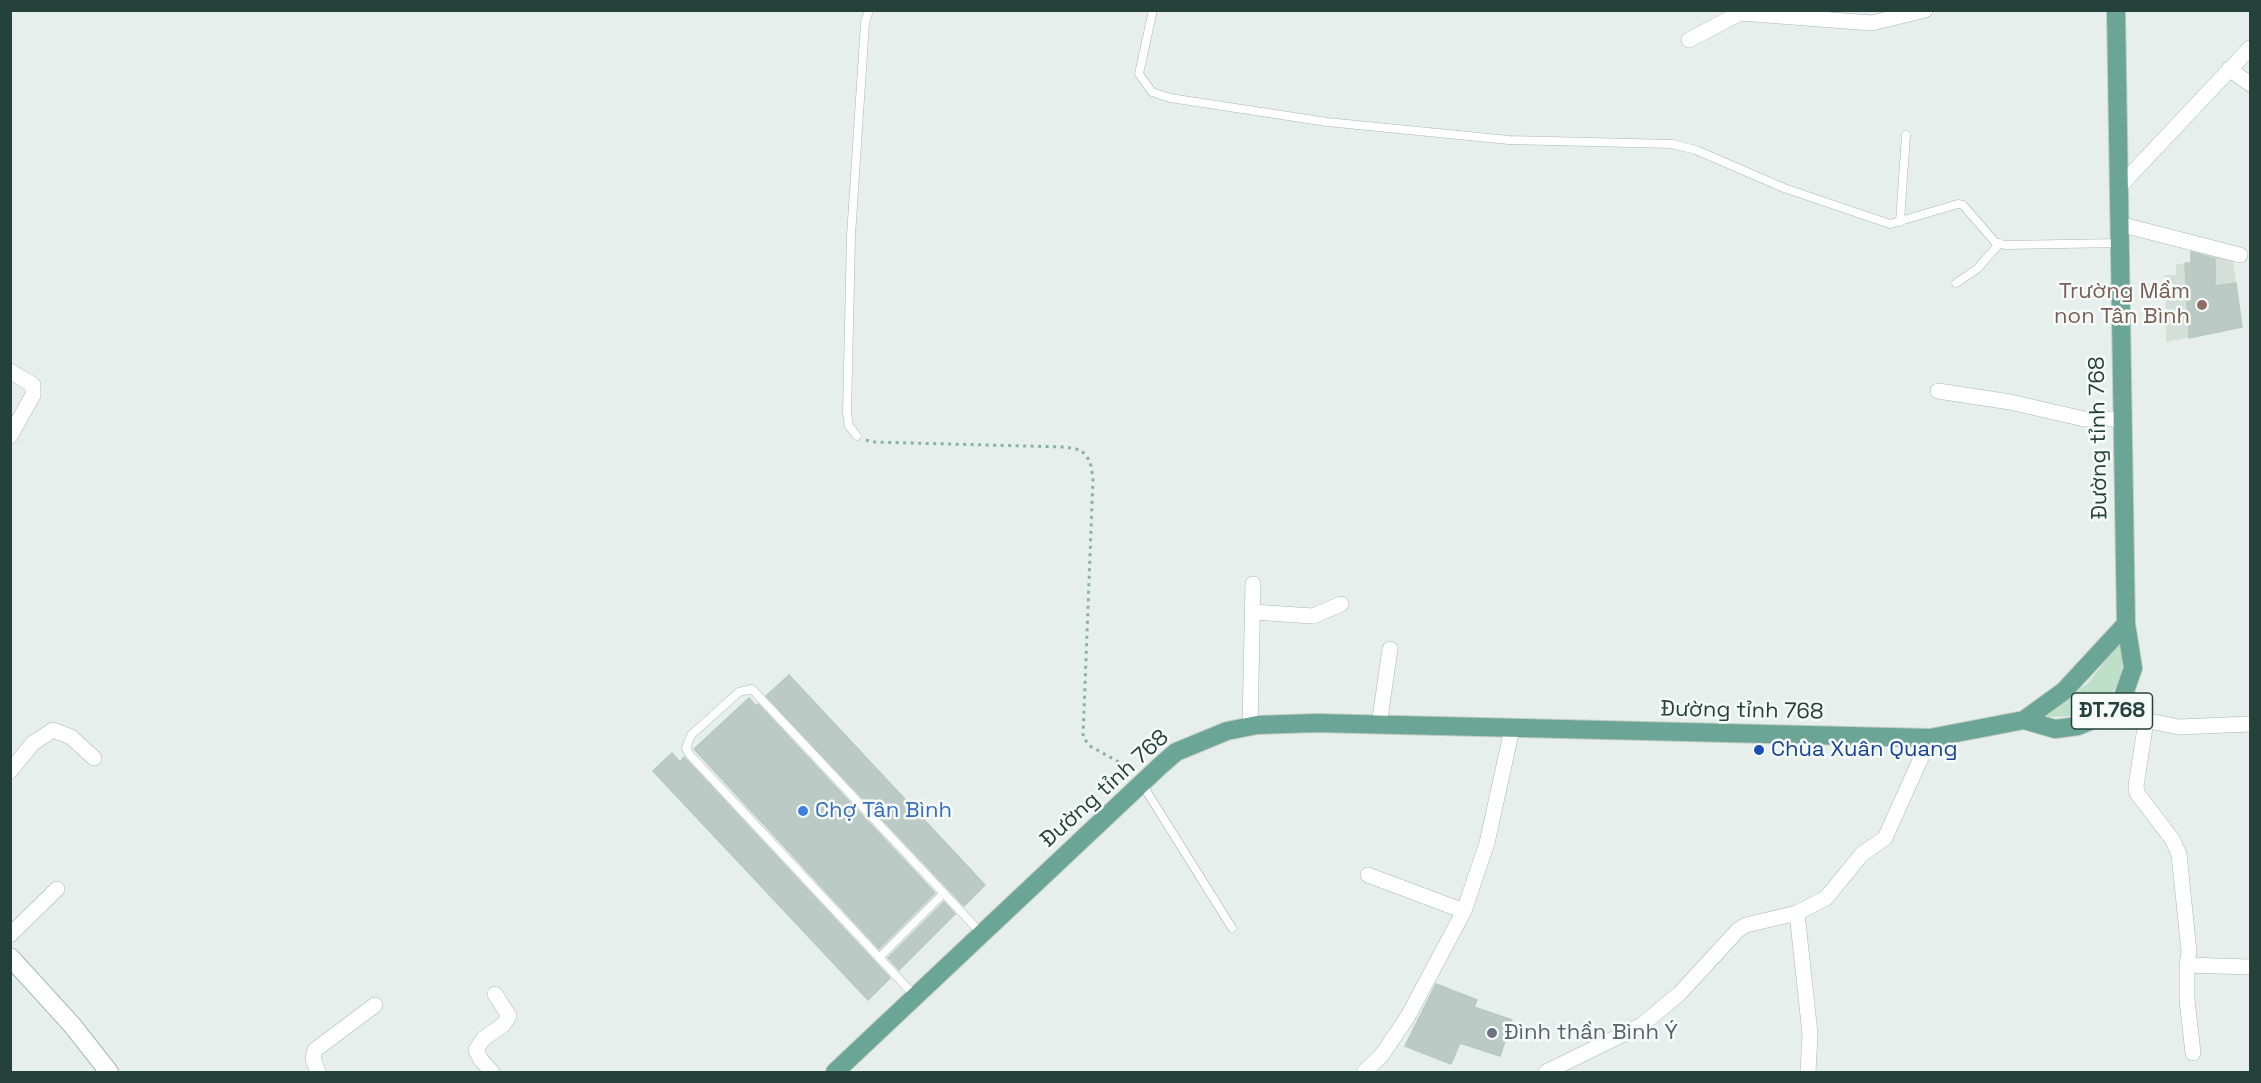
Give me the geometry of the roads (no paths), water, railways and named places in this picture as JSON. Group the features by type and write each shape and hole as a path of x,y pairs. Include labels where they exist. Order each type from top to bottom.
{"main road":[{"name":"Đường tỉnh 768","path":"835,1072 1145,780 1185,748 1202,740 1250,727 1317,723 1930,738 2024,720 2080,677 2126,624 2116,10"},
{"name":"ĐT.768","path":"2024,720 2055,729 2078,726 2110,713 2122,697 2133,668 2126,624"},
{"path":"10,957 72,1025 109,1072"}],"street":[{"path":"1689,40 1740,13 1872,23 1887,15 1925,10"},
{"path":"2119,188 2250,48"},
{"path":"2229,69 2250,84"},
{"path":"2119,224 2240,255"},
{"path":"10,371 33,385 33,395 10,436"},
{"path":"1938,391 2010,402 2084,419 2122,419"},
{"path":"1250,727 1253,584"},
{"path":"1253,612 1313,616 1341,604"},
{"path":"1379,725 1390,649"},
{"path":"2110,713 2146,721 2198,727 2250,724"},
{"path":"2146,721 2136,786 2137,793 2172,839 2179,854 2189,952 2187,1000 2193,1053"},
{"path":"1364,1072 1381,1056 1407,1018 1435,970 1464,911 1487,843 1512,729"},
{"path":"10,771 33,743 53,730 70,737 94,758"},
{"path":"1546,1072 1642,1025 1680,993 1738,930 1746,925 1797,913 1827,898 1862,854 1885,838 1930,738"},
{"path":"1368,875 1464,911"},
{"path":"10,935 57,890"},
{"path":"1797,913 1810,1034 1808,1072"},
{"path":"2187,965 2250,967"},
{"path":"492,1072 481,1060 476,1050 483,1039 503,1025 509,1016 495,994"},
{"path":"318,1072 313,1059 315,1050 375,1005"}],"lane":[{"path":"857,436 849,426 847,413 851,236 865,23 869,10"},
{"path":"1153,10 1139,74 1152,92 1170,98 1326,122 1509,141 1672,144 1696,150 1838,208 1890,224 1958,204 1963,205 1995,242 2120,243"},
{"path":"1900,222 1906,135"},
{"path":"1956,283 1977,269 2000,243"},
{"path":"916,997 690,755 686,748 691,735 739,692 752,689 982,934"},
{"path":"1145,780 1232,928"},
{"path":"879,958 944,893"}],"place":[{"name":"Trường Mầm non Tân Bình","path":"2202,305"},
{"name":"Chùa Xuân Quang","path":"1759,750"},
{"name":"Chợ Tân Bình","path":"803,811"},
{"name":"Đình thần Bình Ý","path":"1492,1033"}]}
